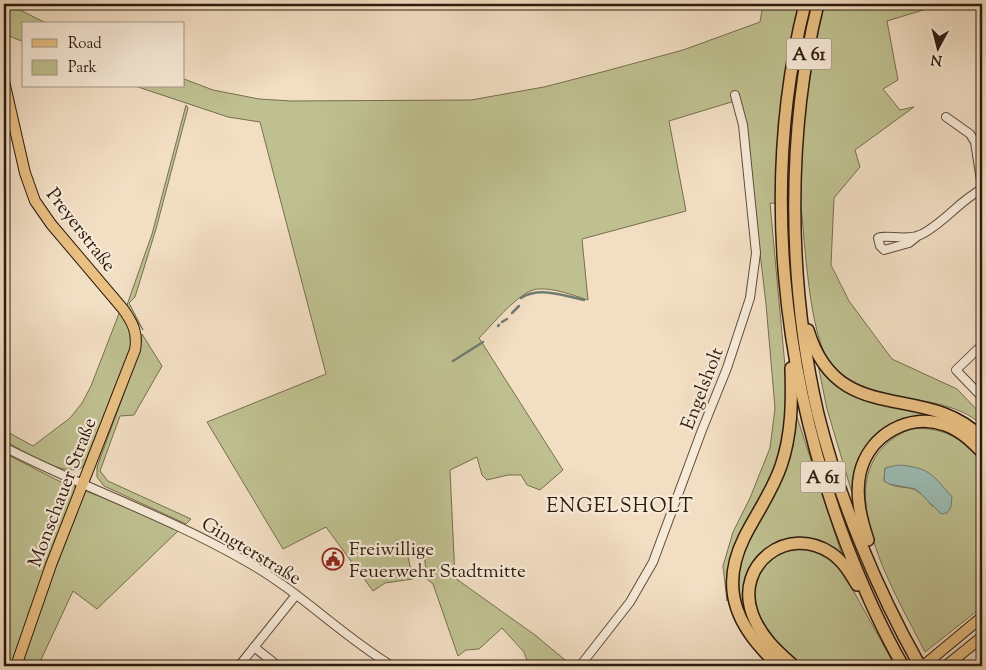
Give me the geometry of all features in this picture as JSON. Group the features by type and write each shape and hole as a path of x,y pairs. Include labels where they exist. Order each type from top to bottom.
{"highway":[{"name":"A 61","path":"805,4 789,97 782,190 784,260 790,328 803,403 827,492 878,618 903,666"},
{"name":"A 61","path":"818,4 802,104 796,164 796,232 800,302 809,364 824,433 860,538 903,637 921,666"},
{"path":"800,302 810,338 823,362 838,380 868,396 948,414 967,424 982,438"},
{"path":"779,666 747,632 736,607 733,584 741,546 776,478 789,438 792,392 790,328"},
{"path":"883,592 862,522 859,500 860,472 874,445 898,426 917,421 952,428 982,452"},
{"path":"794,666 763,634 750,606 749,590 753,572 761,559 774,548 787,544 806,543 829,551 845,566 878,618"}],"main road":[{"name":"Preyerstraße","path":"4,81 25,173 35,201 51,224 123,309 136,331"},
{"name":"Monschauer Straße","path":"16,666 51,564 135,350 136,331"},
{"path":"921,666 982,617"},
{"path":"946,666 982,637"}],"street":[{"name":"Engelsholt","path":"580,666 630,602 653,562 727,368 750,298 756,253 743,125 735,95"},
{"path":"919,235 904,239 884,236 878,238 880,246 884,250 909,243 933,227 972,194 982,188 975,142 970,134 946,117"},
{"path":"982,345 956,370 982,397"},
{"name":"Gingterstraße","path":"4,447 83,485 149,512 249,563 296,594 362,648 392,666"},
{"path":"239,666 296,594"},
{"path":"254,647 278,666"}],"green space":[{"path":"4,4 8,4 44,22 22,22 22,41 4,34"},
{"path":"763,4 845,4 844,8 860,4 943,4 887,21 898,80 883,89 900,110 914,107 855,150 860,167 834,198 831,265 849,301 892,359 957,389 982,415 982,426 968,415 959,411 867,388 838,371 830,362 823,349 817,332 806,264 801,206 770,203 787,388 786,421 773,475 728,581 727,601 723,566 733,532 750,498 770,448 775,408 766,304 744,116 738,100 669,121 686,211 582,239 588,300 551,290 538,289 531,291 515,302 479,338 563,470 540,490 527,485 521,475 508,475 487,480 482,475 477,457 450,470 455,578 535,635 570,664 568,666 529,666 524,652 502,628 479,649 466,650 458,656 433,584 427,579 424,553 408,557 413,579 385,583 373,591 326,527 283,549 207,422 326,374 260,122 228,117 141,88 185,88 185,79 213,90 259,99 291,101 471,100 544,87 606,71 683,50 760,22"},
{"path":"186,105 188,108 156,229 135,297 129,303 143,330 127,305 152,234"},
{"path":"120,311 131,328 133,344 83,467 75,470 65,469 43,462 4,440 4,430 33,446 70,418 82,403 91,386"},
{"path":"142,334 162,366 134,415 120,416 100,471 108,481 191,519 186,524 104,486 97,477 97,467 140,349"},
{"path":"818,365 833,383 859,398 885,406 928,412 982,442 982,448 946,423 879,433 855,503 827,409"},
{"path":"796,414 843,558 823,545 767,549 747,602 789,666 785,666 763,644 747,622 739,596 739,582 740,565"},
{"path":"913,428 924,428 943,432 959,440 982,459 982,607 925,652 896,596 882,564 871,531 866,499 869,470 884,446","holes":["885,468 951,507 932,506 925,497 913,489 891,485 884,481"]},
{"path":"4,453 59,481 133,509 179,530 97,609 73,591 38,666 4,666"},
{"path":"805,548 822,553 843,572 895,666 802,666 772,636 758,612 755,599 756,586 761,572 769,561 779,554"}],"water":[{"path":"898,465 924,470 935,478 952,497 951,507 947,513 941,514 916,489 889,484 884,481 885,468"}],"waterway":[{"path":"521,298 528,294 544,292 584,300"},
{"path":"512,313 519,306"},
{"path":"502,322 507,319"},
{"path":"453,361 483,342"}],"place":[{"name":"Freiwillige Feuerwehr Stadtmitte","path":"333,559"}],"district":[{"name":"ENGELSHOLT","path":"620,505"}]}
